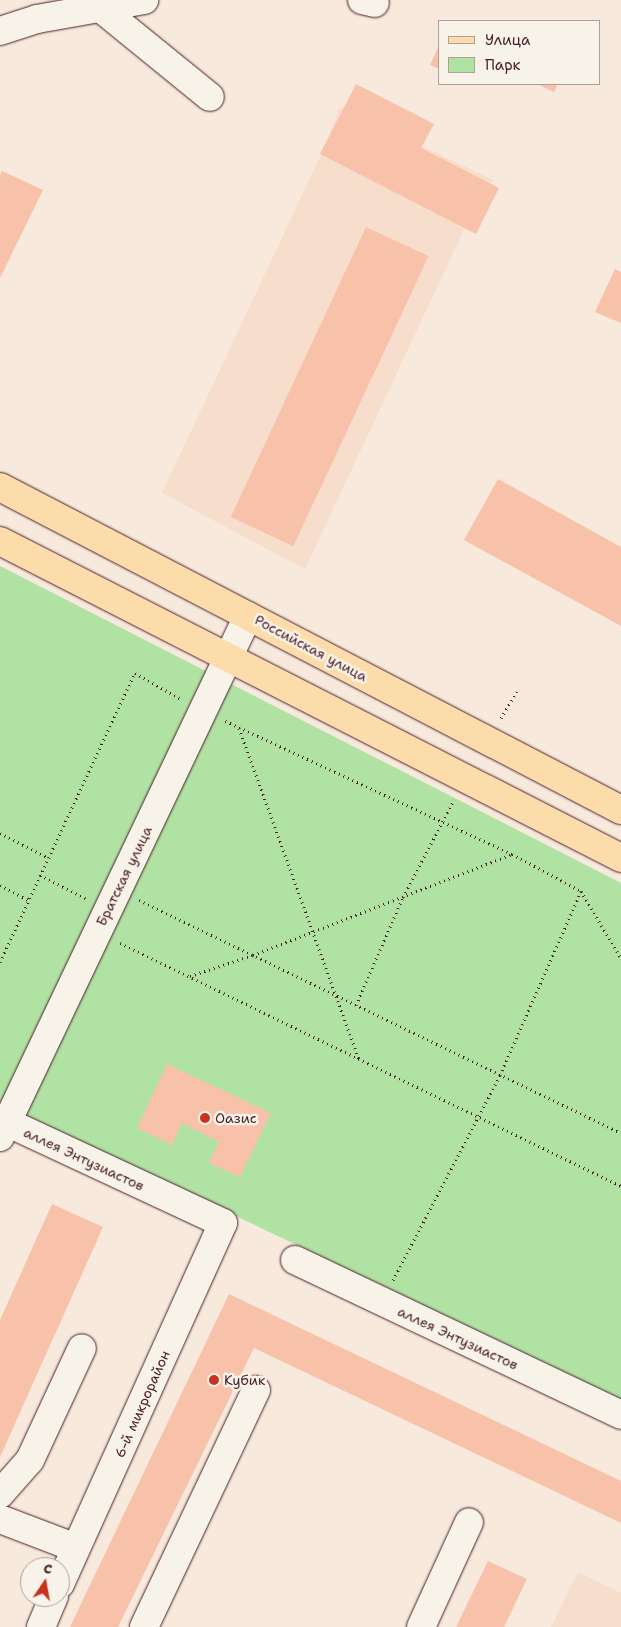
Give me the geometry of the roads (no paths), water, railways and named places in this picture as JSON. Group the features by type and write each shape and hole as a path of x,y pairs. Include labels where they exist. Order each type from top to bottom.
{"main road":[{"name":"Российская улица","path":"0,487 621,810"},
{"path":"0,541 621,858"}],"street":[{"path":"0,31 37,19 98,6 144,0"},
{"path":"98,6 210,97"},
{"name":"Братская улица","path":"2,1126 108,910 248,616"},
{"name":"аллея Энтузиастов","path":"2,1126 223,1223"},
{"name":"6-й микрорайон","path":"70,1562 223,1223"},
{"name":"аллея Энтузиастов","path":"295,1260 621,1415"},
{"path":"0,1494 30,1460 82,1348"},
{"path":"144,1627 256,1390"},
{"path":"0,1519 76,1548"},
{"path":"421,1627 469,1522"},
{"path":"41,1627 50,1607"}],"place":[{"name":"Оазис","path":"205,1118"},
{"name":"Кубик","path":"214,1380"}]}
